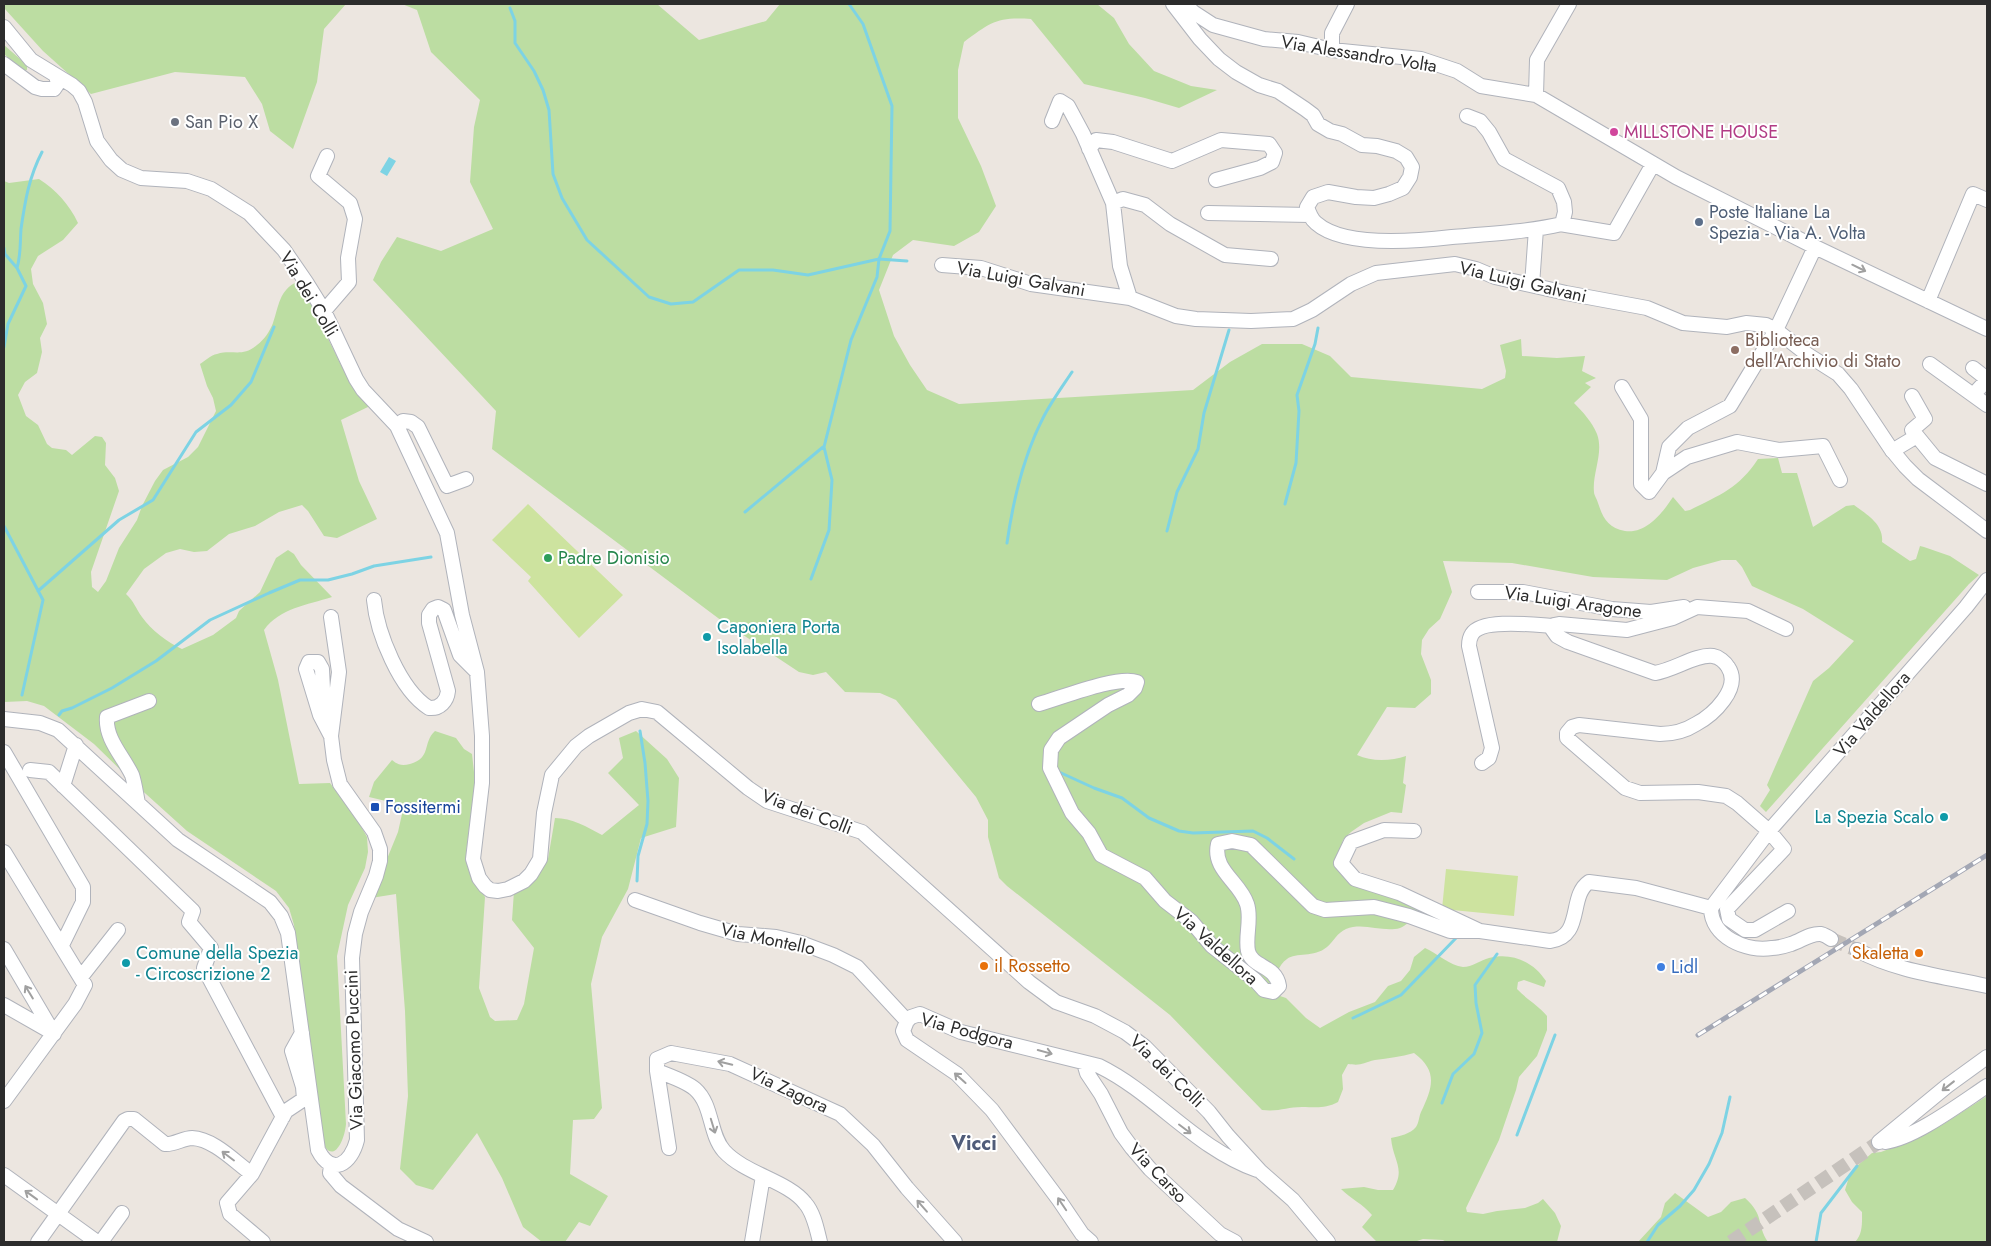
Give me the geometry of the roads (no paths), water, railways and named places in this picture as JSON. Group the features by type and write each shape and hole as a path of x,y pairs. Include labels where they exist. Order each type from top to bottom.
{"street":[{"path":"1173,4 1200,39 1236,72 1259,85 1278,91 1313,115 1318,124 1330,131 1342,134 1362,145 1377,146 1396,151 1406,157 1412,166 1410,177 1403,188 1389,194 1374,198 1328,192 1313,196 1307,207 1310,216 1316,224 1337,233 1383,241 1430,240 1536,229 1560,224 1614,233 1653,164"},
{"name":"Via Alessandro Volta","path":"1185,4 1193,12 1213,25 1264,39 1298,42 1332,50 1421,60 1457,71 1482,86 1536,95 1653,164 1815,247 1987,329"},
{"path":"1332,50 1332,34 1347,4"},
{"path":"1536,95 1538,60 1569,4"},
{"name":"Via dei Colli","path":"4,27 31,60 79,91 85,102 97,141 111,160 122,170 141,178 187,180 211,189 249,214 284,250 324,311 360,384 397,426 447,533 462,615 477,672 482,736 482,782 473,860 479,878 490,890 498,891 517,885 531,874 540,859 548,785 555,770 576,746 629,713 642,710 656,712 748,788 767,801 862,832 1028,982 1046,996 1056,1002 1095,1016 1125,1032 1145,1047 1210,1112 1228,1136 1260,1171 1293,1200 1328,1242"},
{"path":"4,64 42,89 54,88 58,83 56,76"},
{"path":"1052,121 1060,101 1068,106 1090,149 1113,203 1120,266 1130,298"},
{"path":"1467,116 1480,121 1489,132 1504,159 1558,188 1564,202 1565,212 1562,224 1560,224"},
{"path":"1090,149 1096,140 1113,142 1172,161 1220,140 1269,144 1275,153 1272,162 1260,168 1216,180"},
{"path":"324,311 349,282 348,258 355,218 350,203 318,176 327,156"},
{"path":"1928,301 1974,194 1987,200"},
{"path":"1113,203 1123,199 1145,205 1170,224 1225,254 1271,259"},
{"path":"1208,213 1310,216"},
{"path":"1532,285 1536,229"},
{"path":"1663,473 1669,447 1688,428 1730,406 1776,330 1815,247"},
{"name":"Via Luigi Galvani","path":"942,266 981,268 1031,284 1130,298 1176,316 1196,319 1251,321 1293,319 1312,310 1351,284 1376,273 1455,264 1476,269 1495,277 1647,308 1683,323 1727,327 1746,323 1766,325 1838,374 1851,389 1892,450 1918,479 1986,531"},
{"path":"1930,364 1987,405"},
{"path":"1973,368 1987,380 1973,395"},
{"path":"1622,387 1641,419 1640,484 1649,492 1663,473 1687,457 1737,442 1779,450 1823,446 1840,480"},
{"path":"1912,396 1925,419 1912,430 1935,458 1987,484"},
{"path":"397,426 402,421 412,422 418,427 447,486 466,479"},
{"path":"1892,450 1917,436"},
{"name":"Via Valdellora","path":"1039,704 1110,683 1130,680 1137,682 1135,688 1128,695 1108,705 1059,738 1051,750 1050,768 1072,813 1089,833 1100,855 1144,878 1165,901 1191,921 1212,946 1255,980 1264,990 1274,992 1279,986 1278,978 1267,968 1254,961 1248,951 1249,921 1247,904 1237,886 1219,865 1216,853 1218,844 1232,841 1251,845 1313,906 1325,910 1374,907 1409,916 1450,931 1558,940 1566,935 1583,888 1589,882 1636,888 1711,908 1770,831 1987,580"},
{"name":"Via Valdellora","path":"1974,596 1987,589"},
{"name":"Via Luigi Aragone","path":"1478,592 1523,592 1612,609 1651,612 1698,606 1748,610 1786,629"},
{"path":"374,600 377,624 392,660 425,706 429,708 438,707 447,698 448,691 429,623 429,615 433,609 438,607 444,610 460,655 477,672"},
{"name":"Via Luigi Aragone","path":"1482,763 1489,758 1492,748 1469,646 1471,634 1479,628 1498,624 1553,626 1559,624 1627,630 1672,618 1698,606"},
{"name":"Via Giacomo Puccini","path":"330,617 339,672 331,736 340,784 374,832 380,849 380,861 376,876 361,912 355,934 352,958 357,1140 355,1149 345,1161 331,1166"},
{"name":"Via Luigi Aragone","path":"1553,626 1553,632 1568,642 1655,673 1703,656 1713,656 1724,662 1732,675 1732,684 1728,693 1714,710 1694,725 1672,734 1579,725 1569,730 1567,738 1625,788 1640,793 1698,792 1726,796 1770,831"},
{"path":"138,803 132,776 113,743 106,725 107,716 149,701"},
{"path":"4,719 23,720 50,726 68,737 178,840 259,894 276,909 288,933 318,1150 331,1166 330,1173 341,1186 398,1230 426,1242"},
{"path":"63,786 76,745"},
{"path":"4,752 83,887 83,902 62,944"},
{"path":"30,770 49,772 193,912 189,922 211,948 204,968 282,1117"},
{"name":"Via Valdellora","path":"1414,831 1384,830 1351,842 1341,863 1355,879 1399,893 1480,932"},
{"path":"1770,831 1784,849 1727,908 1729,919 1745,930 1755,930 1788,911"},
{"path":"4,852 62,944 85,985 69,1014 4,1101"},
{"name":"Via Montello","path":"635,900 700,924 738,934 801,943 833,955 857,967 907,1021"},
{"path":"1711,908 1713,922 1721,934 1737,943 1748,946 1770,949 1791,944 1817,934 1831,939"},
{"path":"81,977 118,930"},
{"path":"4,949 54,1034"},
{"path":"1857,950 1882,961 1923,974 1986,985"},
{"path":"4,1006 54,1034"},
{"name":"Via Podgora","path":"1091,1242 1082,1234 1060,1200 992,1110 957,1074 907,1040 903,1031 911,1017 920,1014 961,1032 1099,1066 1117,1074 1186,1130 1226,1156 1260,1171"},
{"path":"263,1242 230,1214 226,1205 252,1174 286,1111 304,1099 292,1051 302,1033"},
{"name":"Via Zagora","path":"657,1071 657,1059 671,1053 730,1064 840,1114 873,1145 906,1188 954,1242"},
{"path":"1987,1057 1947,1086 1879,1142 1891,1141 1913,1131 1987,1086"},
{"name":"Via Carso","path":"1084,1063 1087,1073 1102,1094 1121,1133 1132,1148 1150,1169 1220,1234 1235,1242"},
{"path":"657,1071 668,1148"},
{"path":"657,1071 695,1089 706,1103 717,1139 723,1150 735,1162 797,1195 806,1203 820,1242"},
{"path":"38,1242 126,1120 134,1119 165,1144 171,1144 186,1138 203,1140 216,1147 252,1174"},
{"path":"4,1175 99,1242 122,1213"},
{"path":"752,1242 763,1176"}],"water":[{"path":"389,157 396,161 387,176 380,172"}],"waterway":[{"path":"811,579 829,530 832,480 824,447 851,340 877,277 879,259 890,231 892,106 863,24 849,4"},
{"path":"510,8 515,21 515,43 534,71 543,90 549,110 553,174 562,198 587,240 649,297 671,304 693,302 739,270 773,270 808,275 879,259 907,261"},
{"path":"17,268 26,199 42,152"},
{"path":"4,248 5,254 17,268 26,286 8,324 4,347"},
{"path":"38,591 119,520 153,500 196,432 231,405 251,382 274,327"},
{"path":"1285,504 1296,463 1299,411 1297,395 1315,344 1318,328"},
{"path":"1167,531 1177,492 1198,449 1204,413 1229,330"},
{"path":"1007,543 1012,511 1030,448 1046,412 1072,372"},
{"path":"745,512 823,447"},
{"path":"4,526 43,600 22,695"},
{"path":"59,715 62,711 112,688 156,661 210,620 269,593 300,580 328,580 374,566 431,557"},
{"path":"637,881 638,856 647,824 648,801 640,731"},
{"path":"1059,772 1122,798 1149,818 1179,831 1193,833 1253,831 1267,838 1294,859"},
{"path":"1353,1018 1401,995 1457,937"},
{"path":"1442,1103 1453,1074 1474,1054 1482,1033 1476,1003 1475,985 1497,954"},
{"path":"1517,1135 1555,1035"},
{"path":"1647,1242 1658,1225 1680,1206 1694,1190 1709,1164 1722,1133 1730,1097"},
{"path":"1816,1242 1821,1213 1857,1166"}],"tunnel":[{"path":"1831,939 1857,950"},
{"path":"1731,1242 1879,1142"}],"railway":[{"path":"1698,1035 1987,855"}],"place":[{"name":"San Pio X","path":"175,122"},
{"name":"MILLSTONE HOUSE","path":"1614,132"},
{"name":"Poste Italiane La Spezia - Via A. Volta","path":"1699,222"},
{"name":"Biblioteca dell'Archivio di Stato","path":"1735,350"},
{"name":"Padre Dionisio","path":"548,558"},
{"name":"Caponiera Porta Isolabella","path":"707,637"},
{"name":"Fossitermi","path":"375,807"},
{"name":"La Spezia Scalo","path":"1944,817"},
{"name":"Skaletta","path":"1919,953"},
{"name":"Comune della Spezia - Circoscrizione 2","path":"126,963"},
{"name":"il Rossetto","path":"984,966"},
{"name":"Lidl","path":"1661,967"}],"district":[{"name":"Vicci","path":"974,1143"}]}
